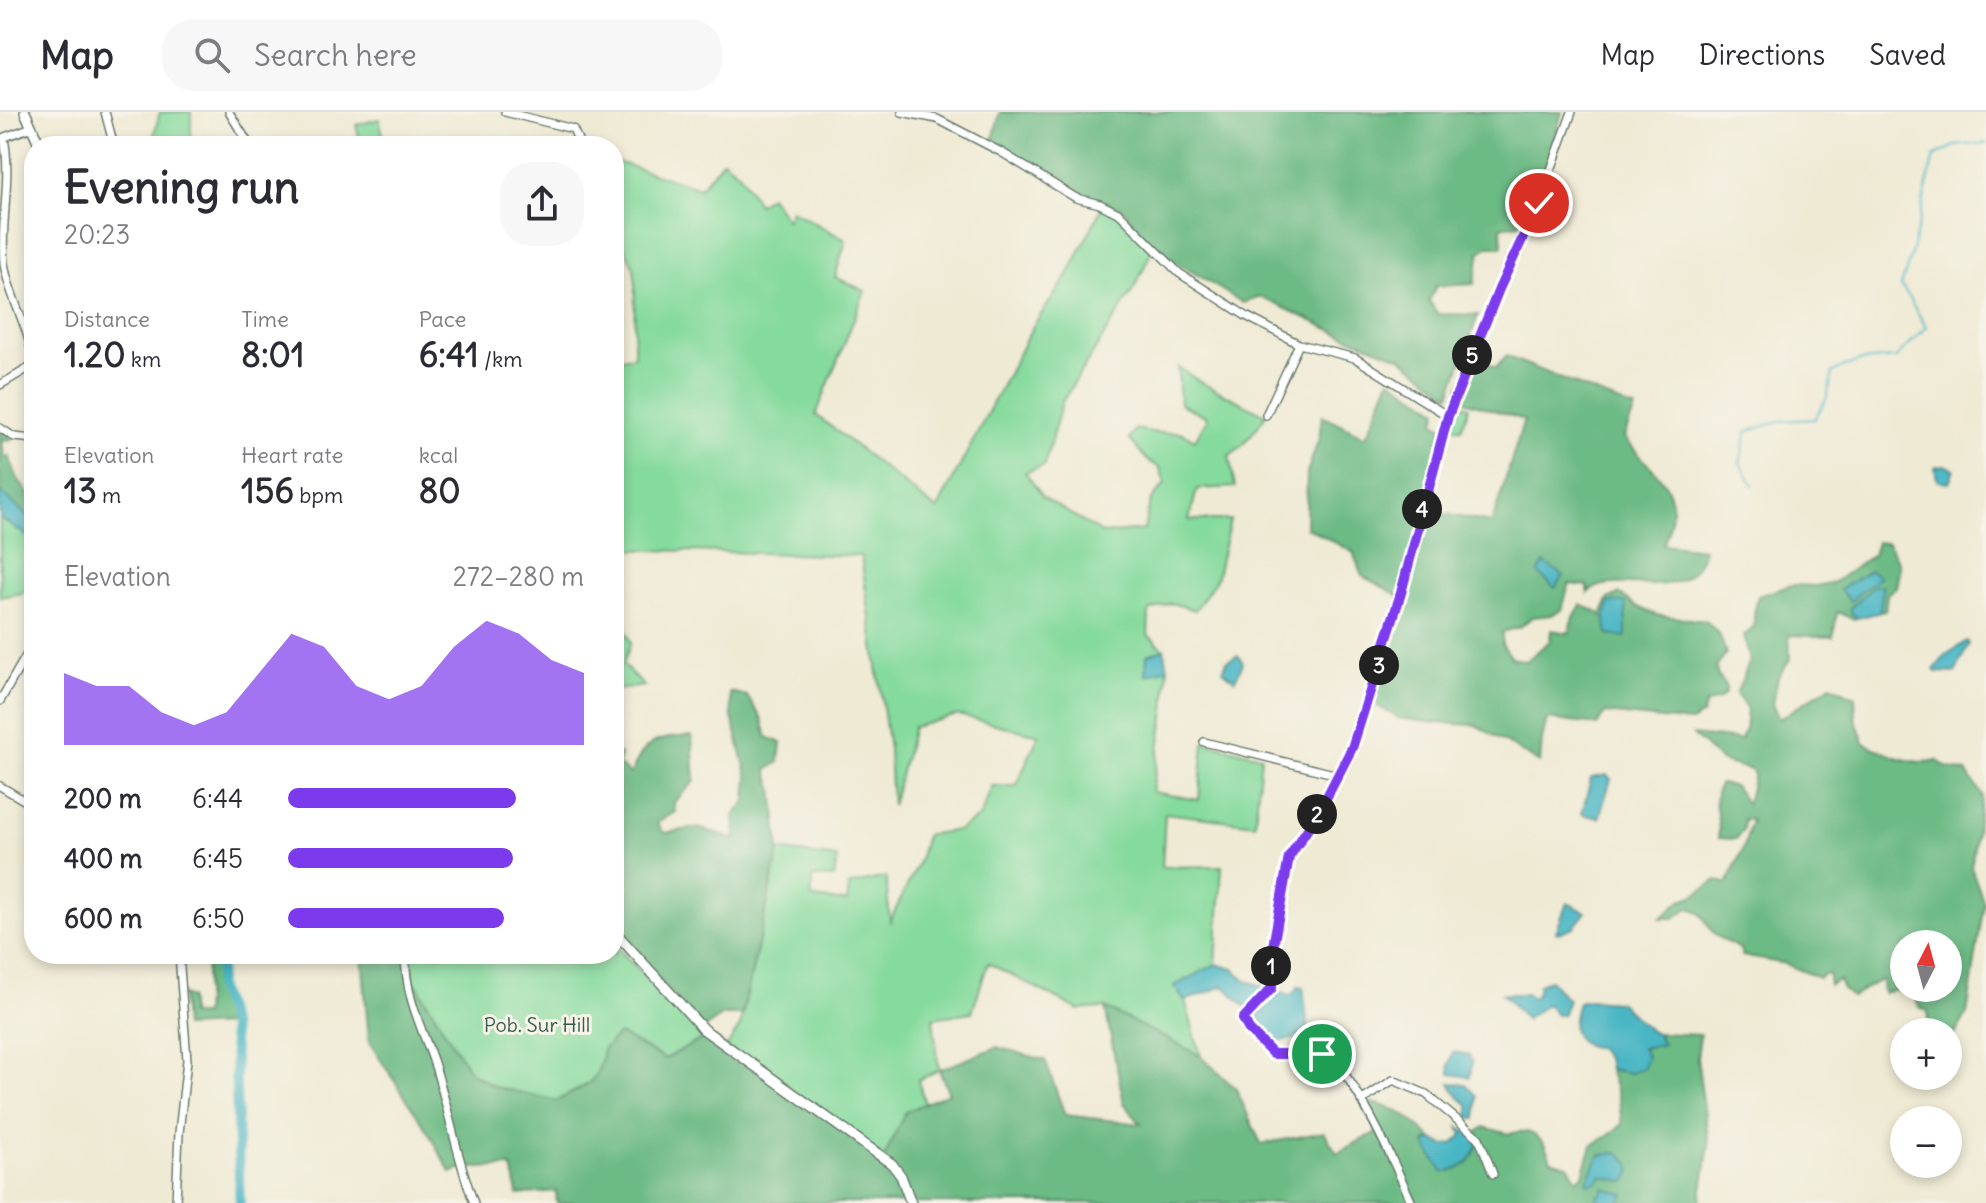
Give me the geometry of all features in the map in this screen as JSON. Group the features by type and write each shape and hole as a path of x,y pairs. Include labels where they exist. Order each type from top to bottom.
{"main road":[{"path":"25,112 36,136"},
{"path":"624,942 703,1029 892,1164 901,1176 911,1203"}],"street":[{"path":"105,112 111,136"},
{"path":"229,112 244,136"},
{"path":"505,112 573,129 576,136"},
{"path":"902,112 937,115 1076,198 1100,204 1120,214 1179,273 1246,316 1299,344 1355,358 1448,416"},
{"path":"1412,1203 1361,1101 1330,1058 1317,1053 1273,1054 1243,1022 1272,988 1271,958 1289,857 1319,812 1352,748 1401,593 1448,416 1499,289 1539,203 1572,112"},
{"path":"24,323 11,293 5,267 8,174 2,138 32,127"},
{"path":"1266,415 1299,344"},
{"path":"0,385 24,371"},
{"path":"0,428 14,437 24,438"},
{"path":"0,701 24,659"},
{"path":"1204,742 1338,775"},
{"path":"0,786 24,800"},
{"path":"176,1203 187,1060 180,964"},
{"path":"406,964 409,999 434,1062 458,1156 474,1203"},
{"path":"1361,1101 1393,1080 1426,1094 1479,1138 1493,1174"}],"green space":[{"path":"160,112 191,112 191,136 154,136"},
{"path":"1000,112 1562,112 1540,191 1527,222 1501,227 1502,247 1489,246 1480,252 1474,284 1436,286 1429,301 1438,314 1478,315 1450,395 1400,357 1338,333 1261,297 1243,303 1153,248 1125,211 1071,190 992,144"},
{"path":"379,119 383,135 359,136 356,125"},
{"path":"723,160 739,173 758,204 770,196 787,220 791,210 846,240 835,277 865,291 816,415 937,510 1033,326 1067,277 1101,209 1100,204 1120,214 1153,248 1135,287 1062,402 1044,466 1025,472 1043,497 1103,534 1144,530 1150,502 1165,484 1160,468 1147,460 1129,439 1135,429 1158,433 1180,432 1195,440 1208,417 1180,404 1178,367 1200,382 1266,415 1244,444 1229,456 1235,487 1197,489 1189,520 1230,520 1216,580 1195,610 1171,603 1149,611 1148,635 1164,649 1147,655 1146,674 1168,668 1165,711 1152,792 1199,800 1204,742 1261,756 1255,824 1165,813 1162,867 1222,866 1216,964 1174,986 1185,1001 1201,1056 1105,1008 1079,1010 988,963 972,1012 933,1018 939,1070 918,1080 925,1104 905,1112 885,1158 726,1048 740,1026 779,850 837,858 834,878 812,877 812,898 847,902 849,885 886,877 890,921 918,864 926,835 958,830 980,817 992,786 1016,786 1039,735 958,715 913,727 892,806 889,749 861,556 624,549 624,358 634,356 635,279 634,268 624,247 624,164 700,188"},
{"path":"1472,356 1496,368 1506,356 1635,409 1624,437 1665,484 1670,495 1670,524 1663,544 1704,549 1695,568 1683,579 1667,584 1615,584 1600,586 1588,593 1588,586 1569,584 1562,610 1552,615 1532,617 1520,627 1502,632 1502,644 1512,658 1526,661 1550,641 1551,630 1569,633 1581,605 1602,616 1608,599 1620,594 1656,615 1706,621 1719,634 1726,653 1716,668 1718,677 1726,685 1726,693 1706,704 1702,715 1691,722 1605,713 1597,725 1547,719 1540,763 1476,725 1398,718 1368,700 1400,596 1362,576 1353,552 1306,527 1307,472 1319,439 1322,415 1366,437 1390,379 1438,410 1435,422 1443,427 1422,510 1492,523 1524,420 1455,398"},
{"path":"1457,403 1469,407 1461,429 1449,425"},
{"path":"0,428 10,435 11,440 2,441 4,457 9,456 24,488 24,513 0,491"},
{"path":"0,518 24,534 24,593 0,597"},
{"path":"1877,542 1888,543 1900,565 1896,587 1887,594 1885,611 1853,619 1837,612 1833,637 1789,635 1790,659 1778,677 1772,704 1779,719 1831,685 1855,697 1856,719 1864,743 1900,758 1918,762 1937,760 1946,767 1966,772 1982,795 1971,867 1984,903 1967,1014 1962,1022 1962,1018 1928,1018 1928,1011 1917,1002 1962,1002 1962,930 1890,930 1890,992 1883,993 1882,980 1851,997 1839,980 1829,985 1829,974 1819,978 1786,964 1742,956 1740,949 1718,937 1694,910 1689,908 1674,918 1661,918 1681,900 1717,880 1727,884 1745,844 1751,820 1744,819 1743,830 1736,839 1718,838 1715,798 1720,784 1734,786 1747,804 1754,774 1751,770 1721,761 1693,735 1741,740 1747,709 1736,694 1750,661 1744,636 1754,627 1758,596 1792,585 1816,586 1834,582 1873,555"},
{"path":"624,628 631,642 624,662"},
{"path":"624,666 644,686 624,689"},
{"path":"730,692 747,696 762,719 767,737 781,743 779,762 767,770 773,788 779,850 742,1015 723,1015 703,1029 624,942 624,769 631,774 641,754 653,743 692,736 695,781 674,802 675,812 657,823 664,833 697,828 736,839 734,816 746,801 748,778 732,717"},
{"name":"Pob. Sur Hill","path":"624,954 704,1038 665,1059 603,1049 595,1077 584,1087 557,1101 495,1087 470,1072 414,981 412,964 624,964"},
{"path":"207,964 221,964 218,986 231,1025 184,1027 182,995 190,998 190,1015 204,1015"},
{"path":"363,964 410,964 414,981 470,1072 495,1087 557,1101 584,1087 595,1077 603,1049 619,1034 665,1059 704,1038 714,1038 884,1158 905,1112 949,1093 939,1070 997,1047 1045,1060 1065,1115 1141,1124 1124,1103 1105,1008 1201,1056 1236,1089 1261,1144 1324,1132 1337,1153 1377,1132 1361,1101 1400,1113 1432,1139 1427,1141 1468,1164 1477,1145 1476,1133 1484,1127 1510,1134 1531,1133 1545,1146 1551,1160 1568,1165 1577,1180 1583,1175 1592,1145 1622,1124 1619,1099 1609,1069 1631,1073 1642,1048 1663,1044 1657,1033 1700,1035 1697,1058 1709,1145 1700,1203 557,1203 556,1191 518,1195 512,1167 462,1168 451,1173 427,1130 369,1042"}],"water":[{"path":"1945,465 1954,469 1949,483 1937,480 1935,467"},
{"path":"0,491 24,513 24,534 0,518"},
{"path":"1544,563 1564,576 1555,588 1538,573"},
{"path":"1870,570 1880,577 1850,601 1840,590"},
{"path":"1875,585 1883,586 1880,612 1857,618 1850,608"},
{"path":"1610,602 1626,603 1626,637 1608,635 1605,617"},
{"path":"1967,641 1969,644 1955,673 1934,670 1946,655"},
{"path":"1164,649 1168,668 1146,675 1147,655"},
{"path":"1238,655 1243,663 1235,680 1223,670 1227,661"},
{"path":"1607,775 1611,779 1599,818 1582,814 1591,778"},
{"path":"1567,903 1586,912 1574,927 1558,933 1556,932"},
{"path":"1216,964 1234,969 1246,981 1267,987 1248,1009 1224,986 1185,1001 1174,986"},
{"path":"1550,980 1568,1000 1562,1015 1556,1015 1547,1004 1527,1020 1502,994 1526,994 1532,998 1537,994 1539,984"},
{"path":"1298,987 1303,987 1308,1031 1294,1039 1275,1042 1257,1017 1281,991 1291,996"},
{"path":"1578,1002 1619,1002 1651,1032 1657,1033 1663,1044 1642,1048 1647,1056 1643,1069 1631,1073 1609,1069 1608,1061 1599,1049 1577,1038 1573,1026"},
{"path":"1453,1052 1469,1055 1472,1063 1470,1077 1450,1074"},
{"path":"1450,1083 1466,1084 1477,1096 1476,1119 1469,1118 1469,1105"},
{"path":"1459,1127 1479,1139 1477,1146 1462,1167 1443,1172 1425,1145 1432,1139 1443,1145 1453,1144 1463,1135"},
{"path":"1618,1152 1629,1162 1632,1171 1626,1182 1601,1176 1599,1181 1588,1184 1599,1156"},
{"path":"1604,1188 1625,1194 1620,1203 1598,1202 1597,1196"}],"waterway":[{"path":"1753,485 1740,463 1747,432 1779,421 1815,419 1827,397 1833,372 1859,361 1896,358 1926,327 1901,285 1934,157 1955,146 1986,143"},
{"path":"221,964 218,986 231,1025 235,1059 240,1203"}],"route":[{"path":"1322,1054 1273,1054 1261,1044 1243,1019 1272,988 1271,958 1289,857 1319,812 1352,748 1401,593 1448,416 1499,289 1539,203"}]}
